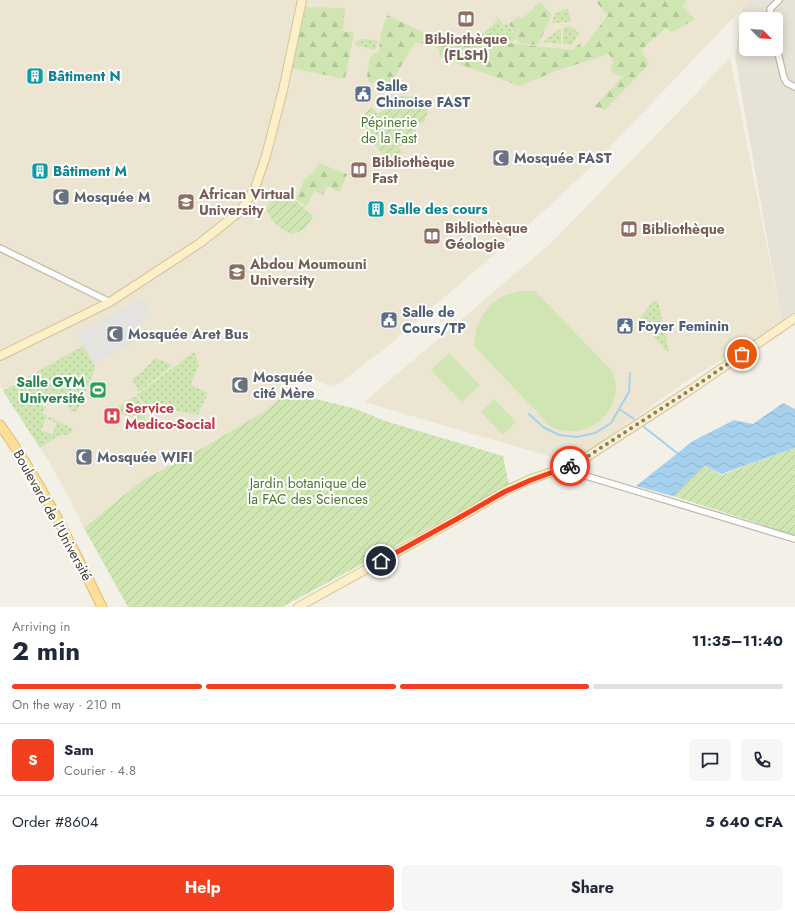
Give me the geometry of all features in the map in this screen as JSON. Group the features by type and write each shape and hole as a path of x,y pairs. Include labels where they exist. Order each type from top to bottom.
{"main road":[{"name":"Boulevard de l'Université","path":"0,425 33,474 70,541 102,607"}],"street":[{"path":"0,356 110,302 200,243 238,212 245,204 255,188 266,156 283,90 302,0"},
{"path":"771,12 770,9 779,0"},
{"path":"779,56 784,78 787,83 795,87"},
{"path":"0,248 110,302"},
{"path":"298,607 504,492 531,480 576,464 690,390 795,318"},
{"path":"562,469 795,539"}],"shaded area":[{"name":"Abdou Moumouni University","path":"0,0 750,0 591,167 543,212 388,346 339,384 331,387 301,373 288,392 265,411 124,497 84,528 48,460 0,386"},
{"path":"750,0 795,0 795,313 782,323 735,57 739,29 739,56 783,56 783,12 741,12 742,8"},
{"path":"730,57 782,323 685,382 572,463 364,402 550,244"},
{"path":"142,298 152,313 136,326 144,336 94,364 77,333"}],"green space":[{"path":"597,0 687,0 682,6 695,19 672,32 666,28 641,50 649,64 605,110 594,107 622,77 612,72 610,68 613,62 609,54 556,71 520,86 440,57 438,47 415,42 388,88 369,82 367,76 370,58 379,51 381,33 387,15 431,36 441,35 574,50 580,42 583,48 608,15 597,3"},
{"path":"540,2 552,15 538,45 520,43 509,24 518,16 522,19"},
{"path":"306,7 345,8 343,31 354,33 345,79 291,68"},
{"path":"568,9 571,22 552,23 555,13"},
{"path":"497,17 504,25 507,23 517,39 511,42 499,22 509,42 480,36 498,20"},
{"path":"569,26 579,33 572,45 563,44 563,28"},
{"path":"561,28 561,44 542,42"},
{"path":"361,39 378,41 375,50 355,45 356,42"},
{"name":"Pépinerie de la Fast","path":"390,94 415,97 428,107 424,122 419,124 405,144 399,147 402,153 393,161 387,161 368,134 362,117 371,108 375,110 377,114 386,108 384,101"},
{"path":"319,163 347,174 340,192 327,186 323,195 314,191 306,207 296,199 304,180 314,172"},
{"path":"283,190 313,216 305,229 292,234 283,230 276,224 266,209 271,199"},
{"path":"520,291 535,291 613,372 616,387 612,405 601,420 593,425 576,431 564,431 551,427 474,346 476,330 482,316 492,304 505,295"},
{"path":"658,301 669,351 667,352 639,320 652,302"},
{"path":"83,346 94,364 95,369 76,413 61,402 57,405 48,401 42,413 47,416 41,430 52,435 57,423 48,419 49,417 73,429 70,434 58,436 40,448 3,391"},
{"path":"194,352 199,364 191,384 208,393 198,415 144,404 137,395"},
{"path":"449,353 480,385 462,402 431,370"},
{"path":"155,358 173,365 139,392 132,379 142,372"},
{"name":"Jardin botanique de la FAC des Sciences","path":"288,392 356,409 385,421 503,456 509,485 282,607 128,607 84,528 143,480 206,446 265,411"},
{"path":"136,396 145,407 145,425 120,412 119,406"},
{"path":"494,399 516,422 503,435 481,412"},
{"path":"795,448 795,535 673,496 704,465 721,475"}],"water":[{"path":"783,403 795,409 795,448 721,474 704,465 673,496 636,486 693,441 734,420 753,424"}],"waterway":[{"path":"529,414 543,427 559,435 577,437 595,433 611,423 629,392 630,373"},
{"path":"619,409 634,419"},
{"path":"644,427 677,453"}],"way so far":[{"path":"570,466 576,464 690,390 742,354"}],"place":[{"name":"Bibliothèque (FLSH)","path":"466,19"},
{"name":"Bâtiment N","path":"35,76"},
{"name":"Salle Chinoise FAST","path":"363,94"},
{"name":"Mosquée FAST","path":"501,158"},
{"name":"Bibliothèque Fast","path":"359,170"},
{"name":"Bâtiment M","path":"40,171"},
{"name":"Mosquée M","path":"61,197"},
{"name":"African Virtual University","path":"186,202"},
{"name":"Salle des cours","path":"376,209"},
{"name":"Bibliothèque","path":"629,229"},
{"name":"Bibliothèque Géologie","path":"432,236"},
{"name":"Abdou Moumouni University","path":"237,272"},
{"name":"Salle de Cours/TP","path":"389,320"},
{"name":"Foyer Feminin","path":"625,326"},
{"name":"Mosquée Aret Bus","path":"115,334"},
{"name":"Mosquée cité Mère","path":"240,385"},
{"name":"Salle GYM Université","path":"98,390"},
{"name":"Service Medico-Social","path":"112,416"},
{"name":"Mosquée WIFI","path":"84,457"}],"route":[{"path":"381,561 504,492 531,480 570,466"}]}
